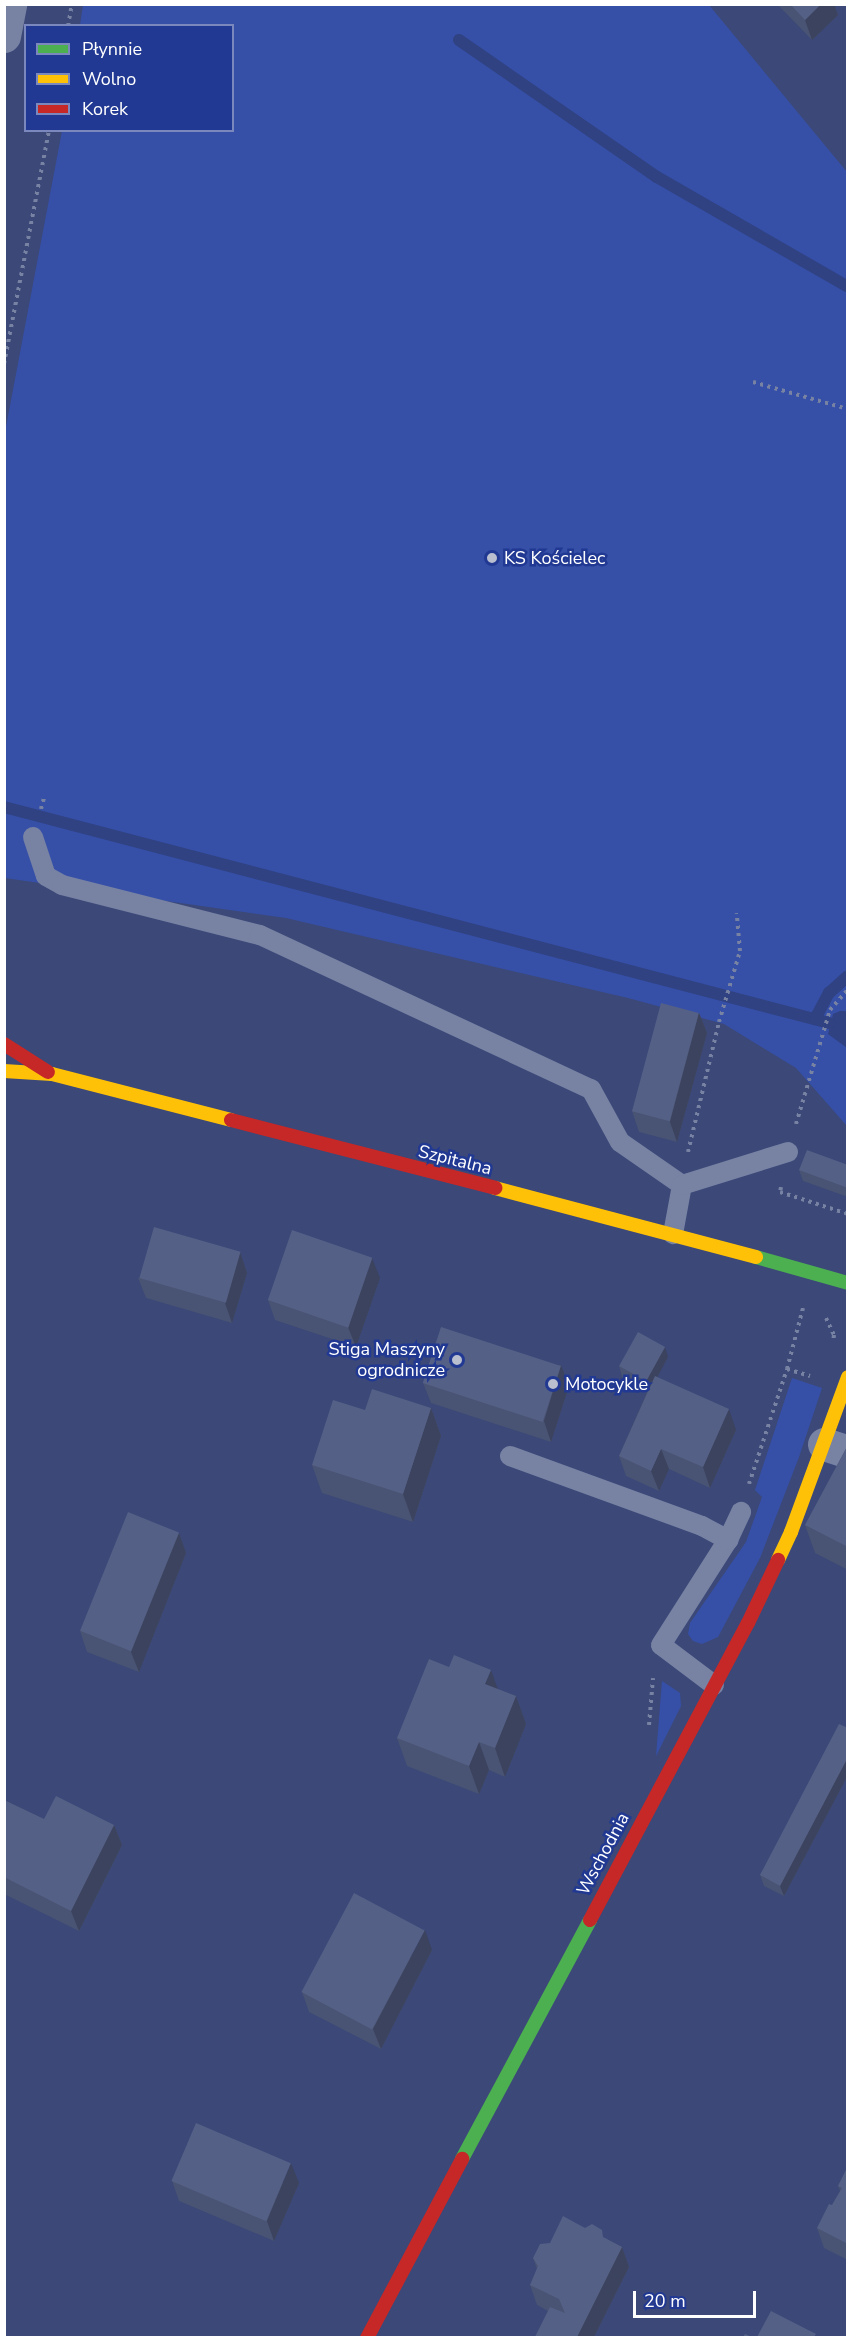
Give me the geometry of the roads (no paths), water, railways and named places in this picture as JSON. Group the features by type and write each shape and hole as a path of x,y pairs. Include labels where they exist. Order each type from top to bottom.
{"street":[{"path":"4,36 10,4"},
{"name":"Szpitalna","path":"4,1044 52,1074"},
{"name":"Szpitalna","path":"4,1071 52,1074 673,1234 848,1283"},
{"name":"Wschodnia","path":"367,2337 748,1623 836,1448 848,1377"}],"lane":[{"path":"33,837 46,876 62,885 260,935 591,1089 620,1142 682,1185"},
{"path":"682,1185 788,1152"},
{"path":"673,1234 682,1185"},
{"path":"510,1456 702,1526 728,1540"},
{"path":"714,1685 661,1646 728,1540 741,1512"}],"waterway":[{"path":"459,40 657,177 848,287"},
{"path":"4,807 829,1023"},
{"path":"815,1019 829,993 848,976"}],"place":[{"name":"KS Kościelec","path":"492,558"},
{"name":"Stiga Maszyny ogrodnicze","path":"457,1360"},
{"name":"Motocykle","path":"553,1384"}]}
